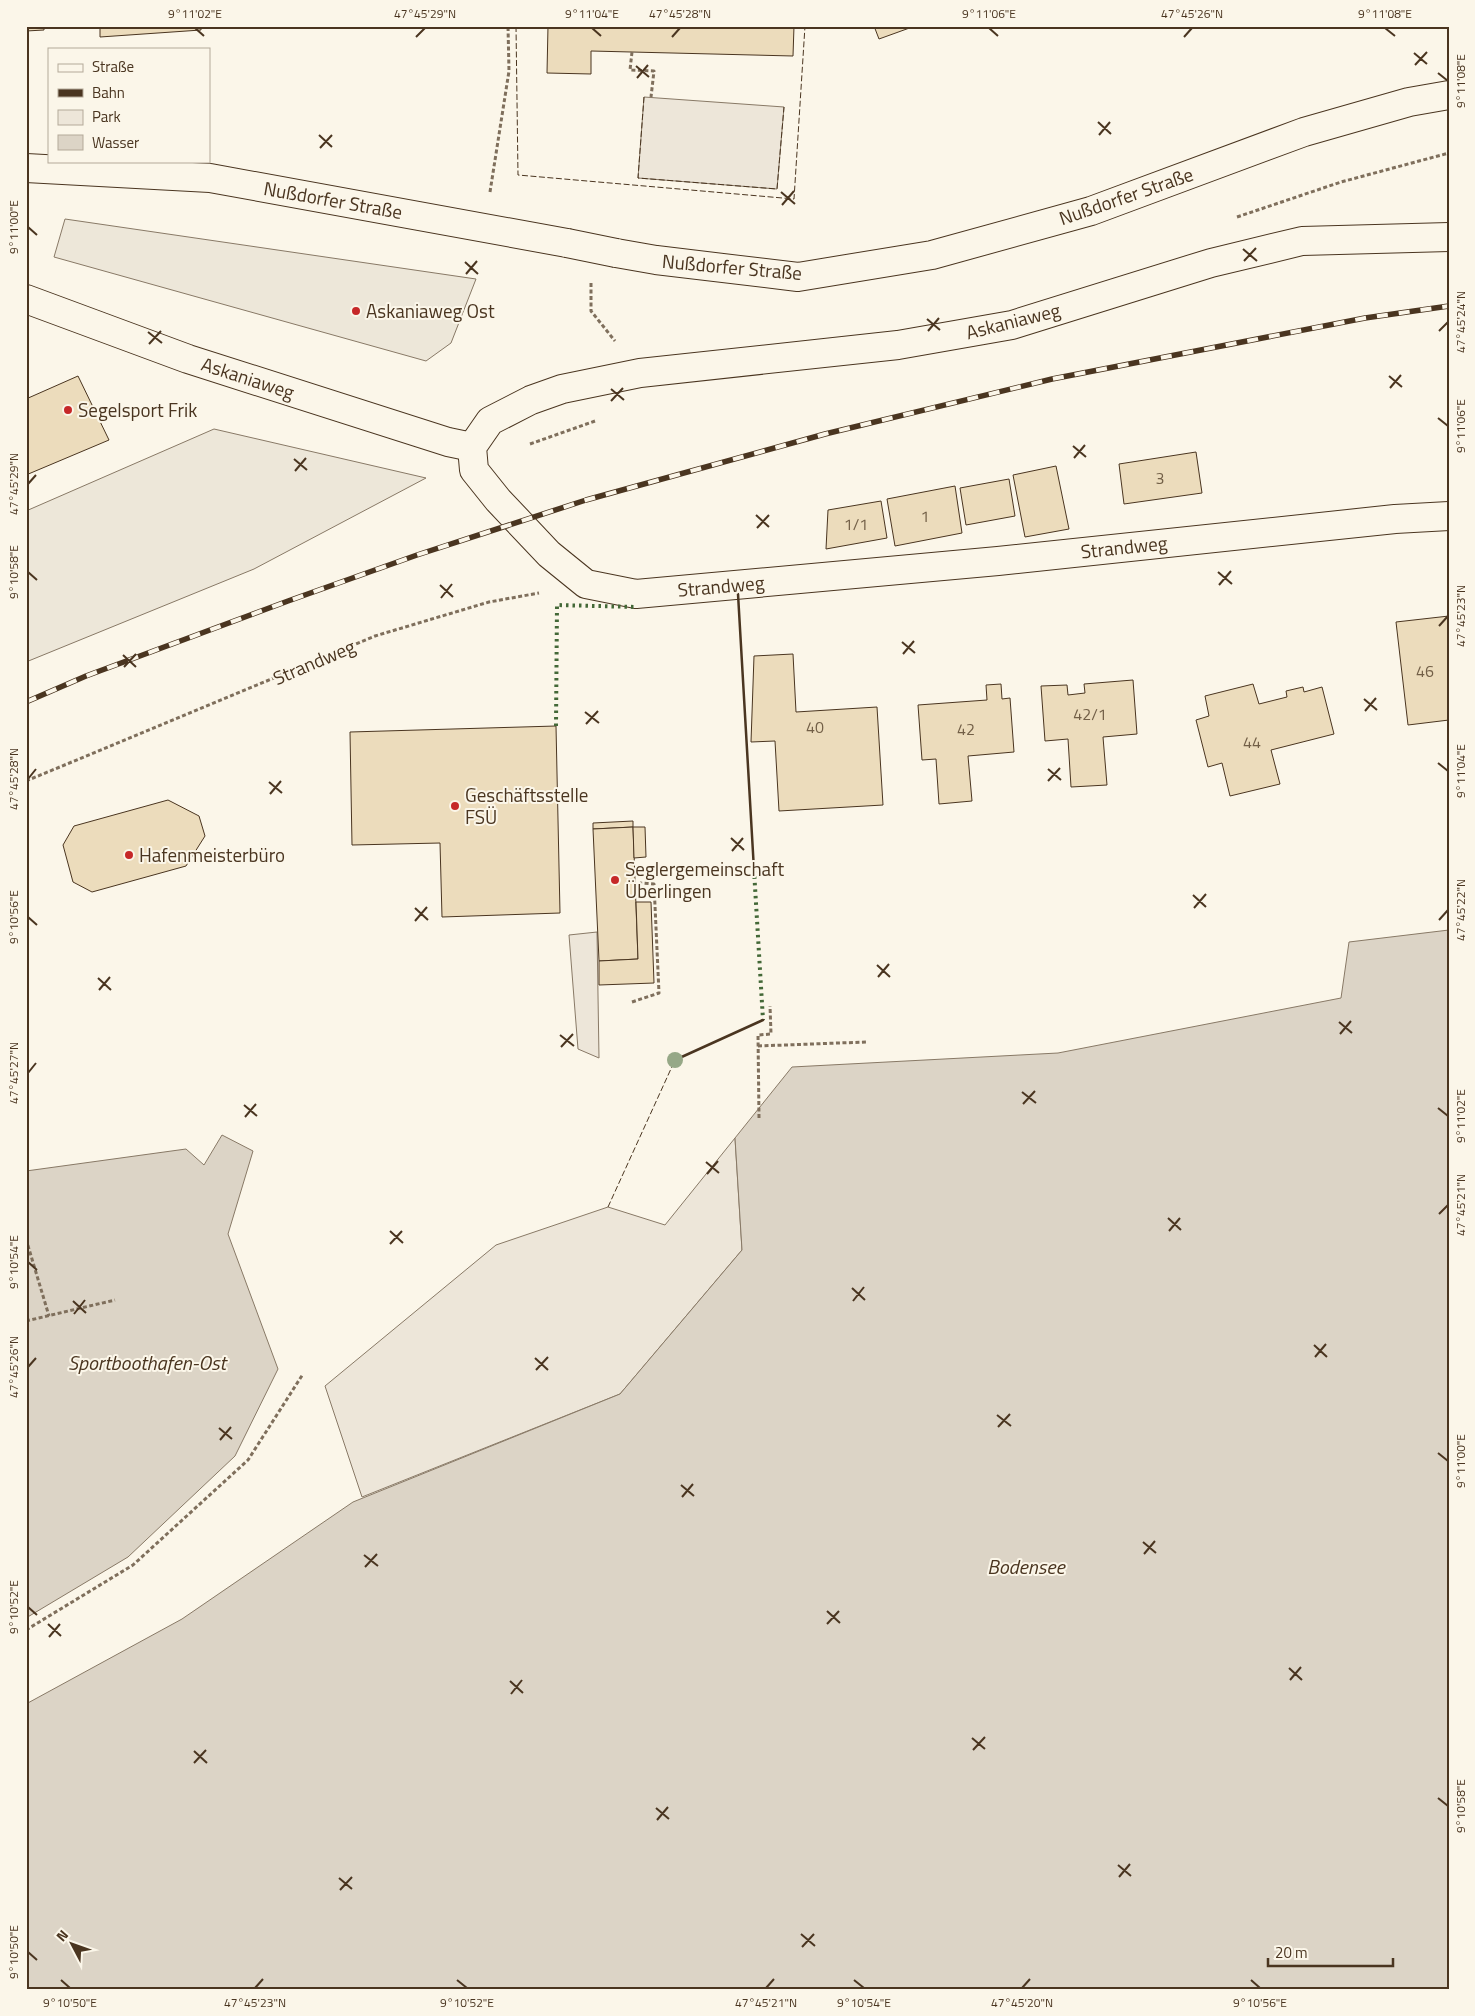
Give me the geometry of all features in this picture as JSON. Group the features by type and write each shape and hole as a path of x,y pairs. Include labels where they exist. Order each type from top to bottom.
{"street":[{"name":"Nußdorfer Straße","path":"26,168 210,178 656,260 798,276 932,256 1090,211 1304,132 1409,102 1449,95"},
{"name":"Askaniaweg","path":"26,299 188,358 448,442 472,447 490,421 531,400 562,389 640,373 898,345 1012,325 1210,263 1302,241 1449,237"},
{"path":"472,447 474,470 498,500 549,554 586,584"},
{"name":"Strandweg","path":"586,584 636,594 998,561 1395,519 1449,516"}],"path":[{"path":"489,198 509,71 508,26"},
{"path":"632,52 630,70 654,71 651,97"},
{"path":"1228,220 1341,182 1449,153"},
{"path":"591,274 591,311 640,373"},
{"name":"Strandweg","path":"26,781 375,636 489,602 586,584"},
{"path":"632,1002 658,993 654,884 640,884"},
{"path":"759,1118 758,1035 771,1034 770,1006"},
{"path":"758,1046 866,1042"},
{"path":"26,1240 49,1316"},
{"path":"26,1321 115,1300"},
{"path":"26,1630 133,1565 248,1460 303,1374"}],"green space":[{"path":"644,97 784,107 777,189 638,178"},
{"path":"597,932 599,1058 578,1049 569,935"},
{"path":"735,1138 742,1250 620,1394 362,1497 325,1386 496,1245 608,1207 665,1225"}],"shaded area":[{"name":"Askaniaweg Ost","path":"65,219 476,279 451,343 426,361 54,257"},
{"path":"214,429 426,478 254,569 26,662 26,511"}],"water":[{"name":"Bodensee","path":"1449,930 1449,1990 26,1990 26,1704 182,1619 353,1502 620,1394 742,1250 735,1138 792,1067 1058,1053 1341,998 1349,942"},
{"name":"Sportboothafen-Ost","path":"222,1135 253,1151 228,1234 278,1369 235,1456 128,1557 26,1618 26,1171 186,1149 204,1165"}],"building":[{"path":"26,26 44,26 44,30 26,31"},
{"path":"100,26 201,26 201,30 100,37"},
{"path":"548,26 794,26 793,56 591,51 591,74 547,73"},
{"path":"874,26 915,26 879,39"},
{"path":"78,376 109,440 26,475 26,399"},
{"path":"1196,452 1202,493 1124,504 1119,464"},
{"path":"1056,466 1069,529 1025,537 1013,475"},
{"path":"1009,479 1015,516 966,525 960,488"},
{"path":"955,486 962,533 895,546 887,499"},
{"path":"881,501 887,538 826,549 828,510"},
{"path":"1449,616 1449,720 1408,725 1396,622"},
{"path":"793,654 796,712 877,707 883,805 779,811 775,741 751,742 754,656"},
{"path":"1133,680 1137,734 1103,737 1107,785 1071,787 1068,739 1045,741 1041,686 1067,685 1068,695 1085,693 1084,684"},
{"path":"1001,684 1002,699 1010,698 1014,752 968,756 972,801 939,804 936,759 922,760 918,705 987,700 986,685"},
{"path":"1253,684 1259,704 1287,697 1286,691 1303,687 1304,692 1322,687 1334,734 1271,750 1280,784 1230,796 1222,763 1208,767 1196,720 1209,716 1205,696"},
{"name":"Geschäftsstelle FSÜ","path":"556,726 560,913 442,917 440,843 352,845 350,732"},
{"name":"Hafenmeisterbüro","path":"168,800 199,816 205,836 186,866 92,892 73,882 63,845 74,826"},
{"path":"633,821 633,827 593,829 593,823"},
{"name":"Seglergemeinschaft Überlingen","path":"633,827 638,959 599,961 593,829"},
{"path":"633,827 645,827 646,857 634,858"},
{"path":"636,902 651,902 654,983 599,985 599,961 638,959"}],"railway":[{"path":"26,702 86,676 288,601 417,555 586,500 825,434 1052,379 1365,318 1449,306"}],"hedge":[{"path":"556,726 557,605 636,607"},
{"path":"754,870 763,1020"}],"fence":[{"path":"516,26 518,175 794,199 805,26"},
{"path":"644,97 638,178 777,189 784,107"},
{"path":"608,1207 675,1060"}],"wall":[{"path":"738,594 754,870"},
{"path":"675,1060 763,1020"}],"place":[{"name":"Askaniaweg Ost","path":"356,311"},
{"name":"Segelsport Frik","path":"68,410"},
{"name":"Geschäftsstelle FSÜ","path":"455,806"},
{"name":"Hafenmeisterbüro","path":"129,855"},
{"name":"Seglergemeinschaft Überlingen","path":"615,880"}]}
